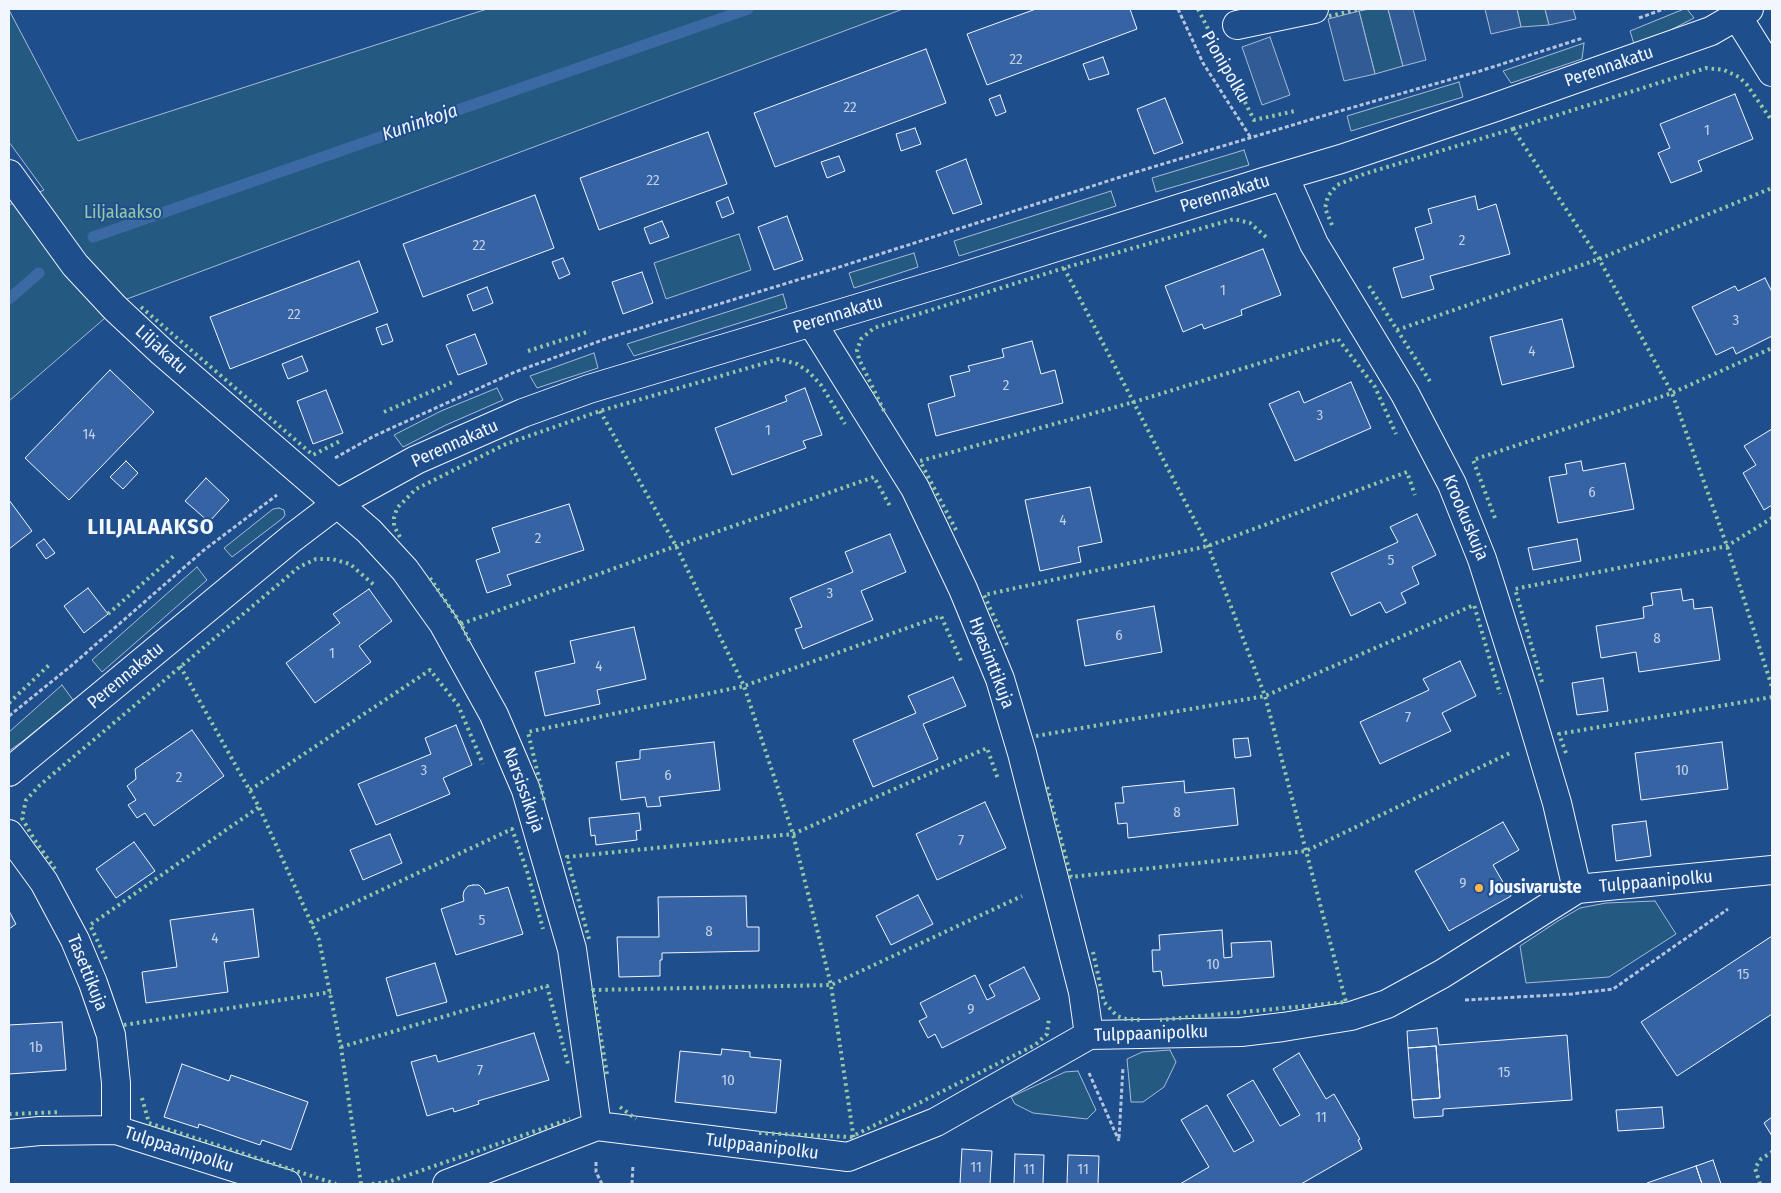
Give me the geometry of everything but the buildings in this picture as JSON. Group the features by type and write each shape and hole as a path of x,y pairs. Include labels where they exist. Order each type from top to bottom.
{"street":[{"path":"1237,24 1314,9"},
{"path":"1743,12 1772,72"},
{"name":"Perennakatu","path":"9,772 298,533 338,504 416,460 529,410 589,389 812,323 1341,159 1711,31 1743,12"},
{"name":"Liljakatu","path":"9,174 75,265 114,308 162,352 338,504"},
{"name":"Krookuskuja","path":"1284,176 1314,244 1405,394 1452,484 1482,558 1524,692 1557,803 1577,889"},
{"name":"Hyasinttikuja","path":"812,323 915,488 963,589 1000,679 1022,752 1084,992 1083,1038"},
{"name":"Narsissikuja","path":"338,504 369,531 405,570 444,623 494,715 526,790 572,949 597,1126"},
{"name":"Tasettikuja","path":"9,834 44,882 76,940 93,983 111,1034 116,1083 116,1130"},
{"name":"Tulppaanipolku","path":"447,1184 597,1126 848,1157 936,1122 1083,1038 1122,1034 1241,1032 1351,1016 1387,1004 1442,974 1577,889 1772,870"},
{"name":"Tulppaanipolku","path":"9,1134 40,1131 116,1130 287,1184"}],"path":[{"name":"Pionipolku","path":"1178,9 1204,63 1251,138"},
{"path":"1464,1000 1572,994 1613,989 1732,906"},
{"path":"1083,1038 1119,1141 1123,1069 1122,1034"}],"green space":[{"name":"Liljalaakso","path":"487,9 903,9 127,299 9,401 9,205 44,190 9,142 9,10 78,141"},
{"path":"1388,9 1403,66 1375,74 1359,11"},
{"path":"1517,9 1545,9 1549,25 1521,27"},
{"path":"1687,9 1694,18 1661,35 1634,44 1630,31"},
{"path":"1584,43 1582,59 1511,83 1503,71"},
{"path":"1459,82 1463,97 1351,131 1347,116"},
{"path":"1244,150 1249,165 1156,192 1152,178"},
{"path":"1111,191 1116,206 959,256 954,241"},
{"path":"739,234 751,270 666,299 654,263"},
{"path":"914,253 918,267 854,288 849,273"},
{"path":"783,294 787,308 634,356 627,344"},
{"path":"594,353 598,368 537,388 530,376"},
{"path":"497,388 503,400 446,425 403,447 394,435 441,411"},
{"path":"279,508 284,510 285,515 283,518 232,557 224,548 273,509"},
{"path":"197,567 207,580 102,672 92,660"},
{"path":"62,685 73,700 9,751 9,732"},
{"path":"1655,901 1676,934 1609,977 1526,983 1520,946 1558,921 1580,908 1606,903"},
{"path":"1170,1050 1176,1062 1164,1087 1143,1102 1131,1102 1127,1059 1142,1052"},
{"path":"1078,1071 1096,1110 1087,1119 1033,1113 1015,1104 1011,1097 1065,1072"}],"shaded area":[{"path":"1388,9 1413,9 1426,60 1403,66"},
{"path":"1485,9 1517,9 1521,27 1491,34"},
{"path":"1545,9 1573,9 1576,19 1549,25"},
{"path":"1359,11 1375,74 1344,81 1328,19"},
{"path":"1270,37 1290,95 1262,105 1242,47"}],"waterway":[{"name":"Kuninkoja","path":"93,237 748,9"},
{"name":"Kuninkoja","path":"9,299 39,273"}],"hedge":[{"path":"1198,9 1254,120 1295,111"},
{"path":"1329,16 1362,9"},
{"path":"1513,129 1706,68 1724,70 1739,77 1747,85 1772,121"},
{"path":"1332,225 1325,208 1328,196 1337,185 1364,174 1513,129 1599,259 1672,393 1727,546 1772,687"},
{"path":"1397,330 1599,259 1772,188"},
{"path":"884,411 859,359 857,350 861,339 874,328 1064,268 1234,219 1250,223 1266,237"},
{"path":"1064,268 1208,546 1265,696 1346,1002 1160,1020"},
{"path":"1369,286 1431,383"},
{"path":"141,307 313,455 342,440"},
{"path":"528,351 590,331"},
{"path":"956,530 920,461 1134,402 1338,339 1375,387 1396,434"},
{"path":"1495,518 1473,460 1672,393 1772,348"},
{"path":"400,537 394,526 397,508 416,489 506,444 600,411 779,359 797,364 809,372 821,385 845,424"},
{"path":"384,412 455,381"},
{"path":"600,411 676,546 744,686 793,834 831,985 854,1140"},
{"path":"1007,645 984,595 1208,546 1407,472 1415,495"},
{"path":"461,624 874,477 891,508"},
{"path":"1542,682 1515,589 1727,546 1772,518"},
{"path":"108,614 176,554"},
{"path":"55,869 22,818 26,800 40,785 299,567 316,559 332,559 350,564 374,585"},
{"path":"430,578 461,624 470,642"},
{"path":"1036,736 1265,696 1474,605 1500,694"},
{"path":"544,800 528,732 744,686 941,616 961,661"},
{"path":"9,703 49,665"},
{"path":"180,666 259,807 319,940 341,1047 361,1184"},
{"path":"250,790 430,670 458,705 483,764"},
{"path":"1566,753 1559,734 1772,697"},
{"path":"589,939 567,857 793,834 987,748 998,779"},
{"path":"1047,787 1071,877 1306,851 1510,753"},
{"path":"106,959 90,925 259,807"},
{"path":"311,923 512,829 527,871 543,929"},
{"path":"607,1074 593,990 831,985 1022,896"},
{"path":"1093,952 1104,1002 1117,1016 1126,1019 1143,1020"},
{"path":"341,1047 547,986 568,1064"},
{"path":"124,1025 331,992"},
{"path":"759,1133 851,1137 1035,1045 1047,1034 1049,1018"},
{"path":"142,1098 149,1123 336,1184"},
{"path":"620,1107 636,1119"},
{"path":"9,1114 61,1112"},
{"path":"372,1184 388,1182 570,1119"},
{"path":"1760,1184 1755,1168 1761,1159 1772,1152"}],"place":[{"name":"Jousivaruste","path":"1479,888"}],"district":[{"name":"LILJALAAKSO","path":"151,528"}]}
